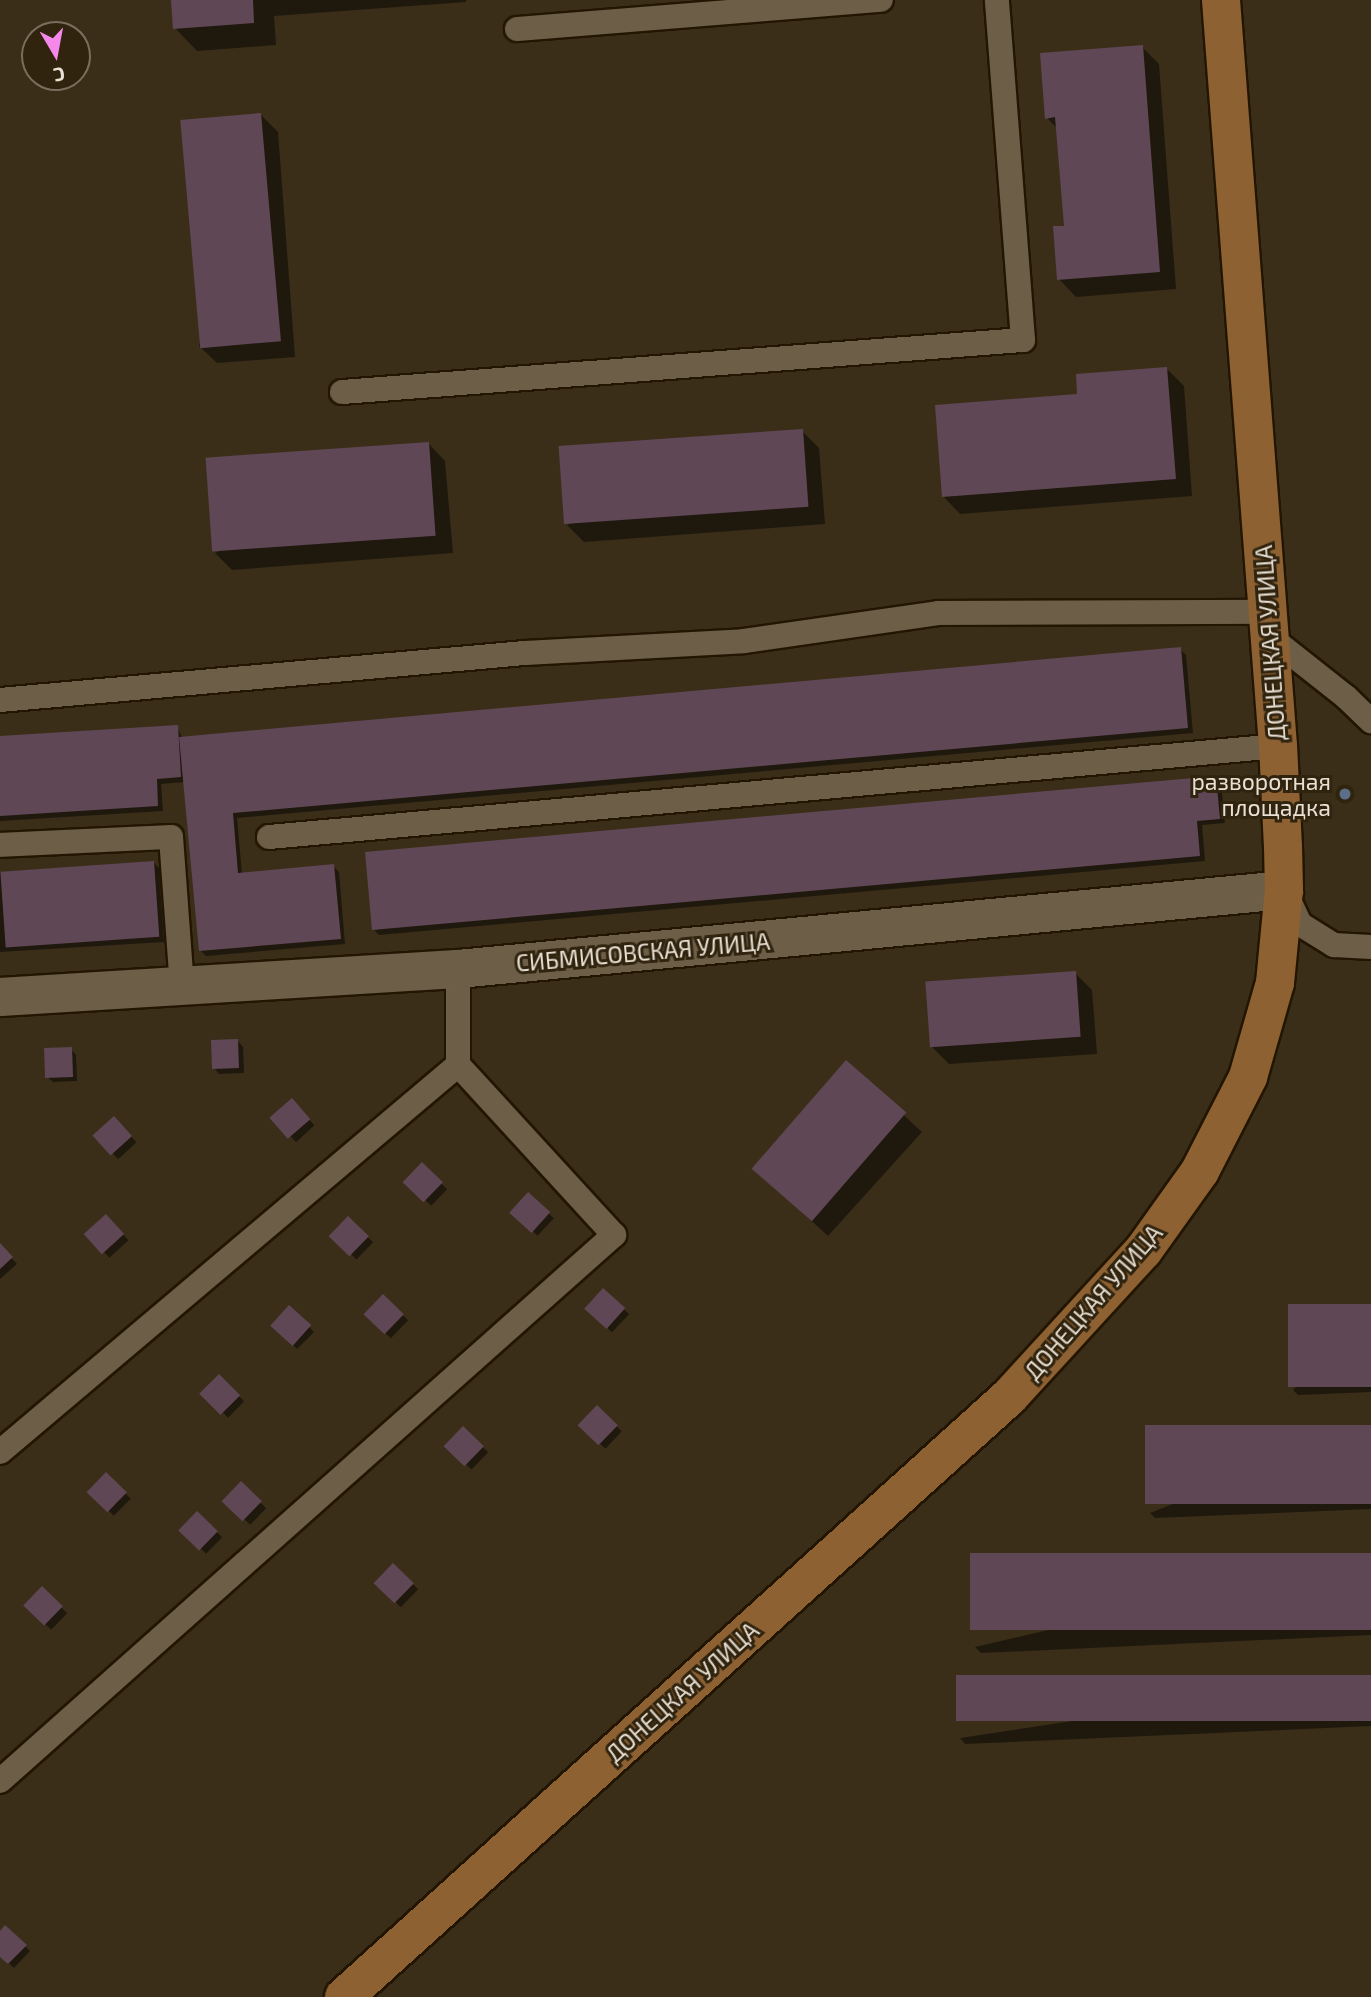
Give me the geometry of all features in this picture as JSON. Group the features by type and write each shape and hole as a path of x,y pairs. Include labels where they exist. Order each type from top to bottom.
{"main road":[{"name":"ДОНЕЦКАЯ УЛИЦА","path":"344,1997 1009,1397 1143,1251 1200,1171 1248,1077 1275,983 1284,890 1278,746 1221,0"}],"street":[{"name":"СИБМИСОВСКАЯ УЛИЦА","path":"0,997 458,970 1284,890"}],"lane":[{"path":"517,29 881,0"},
{"path":"342,392 1023,340 998,0"},
{"path":"0,700 525,653 744,641 938,612 1269,625 1371,721"},
{"path":"269,837 1278,746"},
{"path":"0,845 171,837 183,987"},
{"path":"1284,890 1300,923 1334,945 1371,947"},
{"path":"0,1781 614,1235 458,1065 458,970"},
{"path":"0,1452 458,1065"}],"building":[{"path":"171,0 253,0 254,23 173,29"},
{"path":"1143,45 1160,272 1057,280 1053,226 1064,226 1055,117 1045,119 1040,53"},
{"path":"261,113 281,341 200,348 180,120"},
{"path":"1167,367 1176,479 942,497 935,405 1077,394 1076,374"},
{"path":"803,429 808,507 564,524 559,446"},
{"path":"429,442 436,536 212,551 206,458"},
{"path":"1181,647 1188,728 233,813 238,873 334,864 341,939 199,951 179,737"},
{"path":"178,725 181,777 157,779 158,806 0,816 0,736"},
{"path":"1216,776 1220,819 1197,821 1200,856 372,930 365,852"},
{"path":"154,861 159,937 6,948 0,872"},
{"path":"1076,971 1081,1037 930,1047 925,982"},
{"path":"238,1039 239,1068 212,1069 211,1040"},
{"path":"72,1047 73,1077 45,1078 44,1048"},
{"path":"846,1060 906,1112 812,1221 752,1169"},
{"path":"292,1098 310,1119 288,1139 269,1118"},
{"path":"114,1116 132,1136 111,1155 92,1135"},
{"path":"422,1162 443,1182 423,1202 403,1182"},
{"path":"528,1192 550,1212 532,1233 509,1213"},
{"path":"106,1214 124,1234 102,1254 84,1234"},
{"path":"348,1216 369,1236 349,1256 329,1236"},
{"path":"0,1243 13,1257 0,1269"},
{"path":"603,1288 625,1308 607,1329 584,1309"},
{"path":"383,1294 404,1314 384,1334 364,1314"},
{"path":"1288,1304 1371,1304 1371,1387 1288,1387"},
{"path":"289,1305 311,1325 293,1346 270,1326"},
{"path":"219,1374 240,1395 220,1415 199,1394"},
{"path":"597,1405 618,1425 598,1445 578,1425"},
{"path":"1145,1425 1371,1425 1371,1504 1145,1504"},
{"path":"463,1426 484,1446 464,1466 444,1446"},
{"path":"106,1472 127,1492 107,1512 87,1492"},
{"path":"241,1481 262,1501 242,1521 222,1501"},
{"path":"197,1511 218,1531 199,1551 178,1530"},
{"path":"970,1553 1371,1553 1371,1630 970,1630"},
{"path":"393,1563 414,1583 394,1603 374,1583"},
{"path":"42,1586 63,1606 44,1626 23,1605"},
{"path":"956,1675 1371,1675 1371,1721 956,1721"},
{"path":"5,1925 27,1945 8,1964 0,1957 0,1931"}],"place":[{"name":"разворотная площадка","path":"1345,794"}]}
